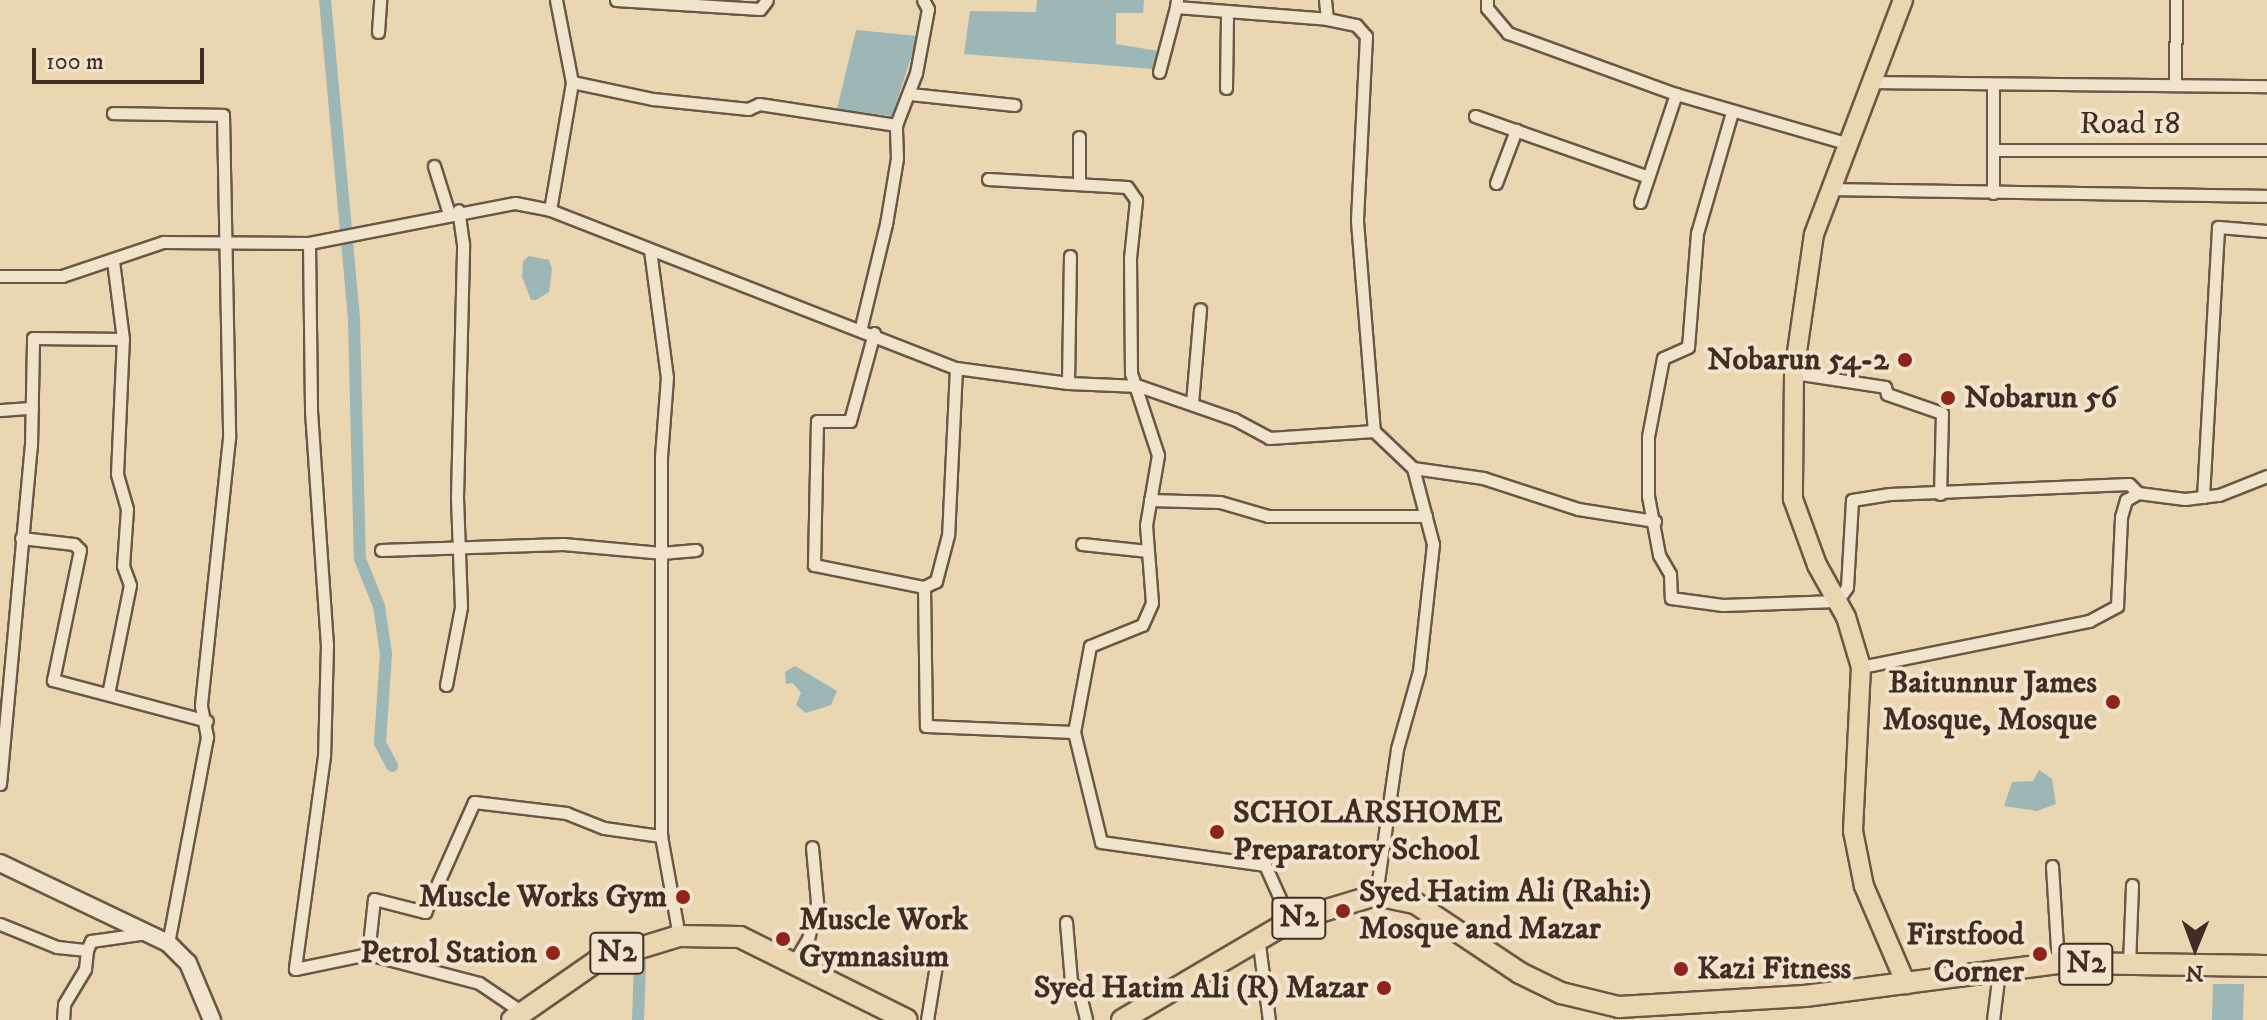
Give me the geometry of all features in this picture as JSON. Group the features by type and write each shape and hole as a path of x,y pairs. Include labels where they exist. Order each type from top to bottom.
{"highway":[{"name":"N2","path":"1124,1019 1257,937 1290,921 1376,895 1415,903 1520,973 1561,993 1640,1013 1906,984 2058,963 2267,966"},
{"name":"N2","path":"517,1016 597,961 679,936 740,937 906,1020"}],"main road":[{"path":"1903,0 1814,234 1794,373 1793,499 1817,565 1837,601 1861,667 1853,831 1864,886 1906,984"}],"street":[{"path":"378,32 380,0"},
{"path":"550,210 572,82 556,0"},
{"path":"616,0 760,9 767,0"},
{"path":"861,327 886,224 897,158 896,125 910,94 928,9 923,0"},
{"path":"1325,0 1327,19"},
{"path":"1487,0 1496,22 1508,33 1676,94 1849,144"},
{"path":"2175,85 2176,0"},
{"path":"1159,72 1177,4 1227,13 1327,19 1356,25 1366,36 1357,221 1374,431 1413,468 1433,544 1419,671 1397,749 1376,895"},
{"path":"1226,88 1227,13"},
{"path":"572,82 653,99 748,109 759,104 896,125"},
{"path":"1873,82 2267,86"},
{"path":"1993,84 1993,193"},
{"path":"910,94 1014,105"},
{"path":"1640,202 1676,94"},
{"path":"1732,112 1697,233 1688,347 1663,358 1645,469 1671,598 1723,605 1837,601 1847,587 1852,500 2129,484 2138,493"},
{"path":"113,113 223,115 228,246 229,438 201,706 207,721 168,943"},
{"path":"1475,116 1648,177"},
{"path":"1496,183 1516,130"},
{"path":"1079,137 1079,184"},
{"name":"Road 18","path":"1994,150 2267,150"},
{"path":"434,166 463,244 458,547 461,607 446,685"},
{"path":"988,179 1127,187 1136,200 1130,258 1131,373 1139,386 1158,455 1150,500 1149,615 1142,625 1090,646 1074,732 1101,842 1265,865 1290,921"},
{"path":"1833,189 2267,196"},
{"path":"0,276 62,276 163,242 228,246 309,243 453,212 515,203 550,210 861,327 956,368 1068,383 1139,386 1192,403 1269,438 1374,431"},
{"path":"2203,497 2218,227 2267,231"},
{"path":"309,243 311,411 327,644 324,756 293,963 299,970 368,954 479,983 517,1016"},
{"path":"650,250 667,377 661,553 661,836 679,936"},
{"path":"1068,383 1070,256"},
{"path":"108,694 130,585 123,566 127,509 117,474 123,339 113,261"},
{"path":"1192,403 1200,309"},
{"path":"874,333 850,421 817,421 814,565 924,587 936,581 948,535 956,368"},
{"path":"0,784 32,408 34,337 123,339"},
{"path":"1794,373 1885,387 1887,394 1942,413 1940,494"},
{"path":"0,410 32,408"},
{"path":"1413,468 1483,478 1507,490 1555,498 1578,509 1655,521"},
{"path":"1861,667 2089,621 2117,606 2121,517 2126,500 2138,493 2203,497 2267,476"},
{"path":"1150,500 1220,502 1280,517 1426,516"},
{"path":"21,538 79,546 53,676 207,721"},
{"path":"381,550 563,544 661,553 696,550"},
{"path":"1082,544 1148,551"},
{"path":"924,587 926,726 1074,732"},
{"path":"368,954 374,899 425,912 474,802 566,813 604,828 661,836"},
{"path":"794,962 808,939 817,902 812,847"},
{"path":"0,863 168,943 188,963 212,1020"},
{"path":"2052,866 2058,963"},
{"path":"2129,964 2132,885"},
{"path":"1066,922 1071,982 1079,991 1086,1020"},
{"path":"0,924 57,947 87,950"},
{"path":"63,1020 64,1004 85,969 91,941 149,933"},
{"path":"1257,937 1269,1020"},
{"path":"927,1020 936,965"},
{"path":"1993,1020 1999,972"}],"water":[{"path":"1037,0 1144,0 1143,13 1116,13 1116,44 1158,51 1154,69 964,54 970,11 1036,12"},
{"path":"856,30 918,36 892,116 837,109"},
{"path":"529,256 549,260 552,269 549,292 536,300 531,300 522,277 523,261"},
{"path":"795,666 837,691 831,705 806,713 796,705 801,693 793,683 786,684 785,672"},
{"path":"2039,770 2052,779 2056,804 2037,811 2004,806 2012,782 2033,781"},
{"path":"2213,984 2244,984 2243,1020 2212,1020"}],"waterway":[{"path":"325,0 354,320 360,559 379,606 386,654 380,743 392,766"},
{"path":"638,1020 640,963"}],"place":[{"name":"Nobarun 54-2","path":"1905,360"},
{"name":"Nobarun 56","path":"1948,398"},
{"name":"Baitunnur James Mosque, Mosque","path":"2113,702"},
{"name":"SCHOLARSHOME Preparatory School","path":"1217,832"},
{"name":"Muscle Works Gym","path":"683,897"},
{"name":"Syed Hatim Ali (Rahi:) Mosque and Mazar","path":"1343,911"},
{"name":"Muscle Work Gymnasium","path":"783,939"},
{"name":"Petrol Station","path":"553,953"},
{"name":"Firstfood Corner","path":"2040,954"},
{"name":"Kazi Fitness","path":"1681,969"},
{"name":"Syed Hatim Ali (R) Mazar","path":"1384,988"}]}
